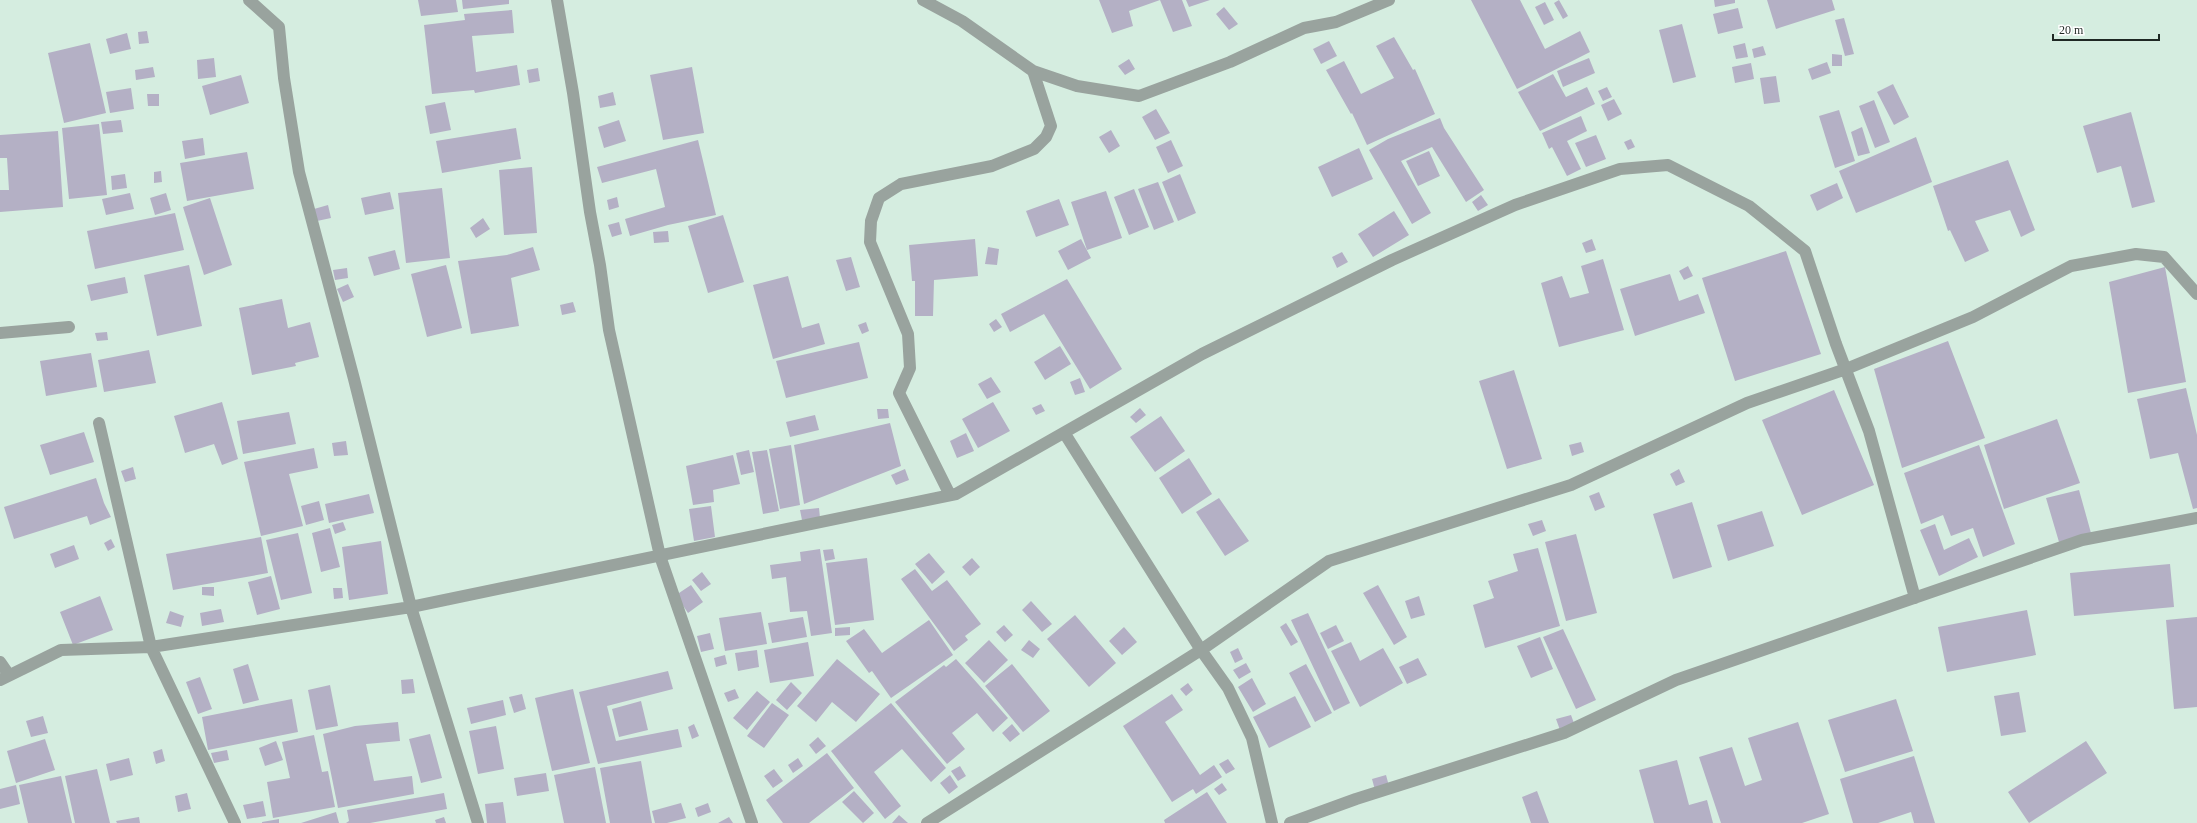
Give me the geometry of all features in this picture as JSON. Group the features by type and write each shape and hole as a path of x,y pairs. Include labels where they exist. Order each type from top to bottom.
{"street":[{"path":"249,0 280,27 284,78 299,172 354,379 411,607 478,823"},
{"path":"557,0 573,93 609,330 660,556 752,823"},
{"path":"923,0 962,21 1033,71 1077,86 1139,96 1230,62 1304,28 1336,22 1389,0"},
{"path":"950,495 899,393 910,368 908,334 870,242 871,220 879,198 901,184 992,166 1034,150 1046,137 1051,126 1033,71"},
{"path":"0,662 4,677 61,650 151,647 411,607 956,494 1065,434 1202,354 1392,260 1515,205 1620,168 1668,165 1750,206 1805,251 1869,432 1915,598"},
{"path":"927,823 1201,650 1329,561 1571,485 1747,403 1846,370 1973,317 2071,266 2136,254 2164,257 2197,294"},
{"path":"0,333 69,327"},
{"path":"99,423 151,647 235,823"},
{"path":"1065,434 1201,650 1228,688 1252,738 1272,823"},
{"path":"1290,823 1356,799 1564,733 1676,680 1813,635 2082,540 2197,518"}],"building":[{"path":"418,0 456,0 458,12 421,16"},
{"path":"462,0 509,0 509,4 463,9"},
{"path":"1099,0 1160,0 1129,11 1133,26 1112,33"},
{"path":"1160,0 1182,0 1192,26 1173,32"},
{"path":"1186,0 1210,0 1189,7"},
{"path":"1471,0 1520,0 1545,49 1580,31 1590,52 1517,89"},
{"path":"1559,0 1568,16 1563,19 1554,3"},
{"path":"1714,0 1735,0 1735,3 1715,7"},
{"path":"1767,0 1832,0 1835,10 1776,29"},
{"path":"1545,2 1554,20 1544,25 1535,7"},
{"path":"1224,7 1238,24 1229,30 1216,14"},
{"path":"1738,8 1743,28 1718,34 1713,14"},
{"path":"512,10 514,33 472,36 476,72 517,65 520,85 475,93 474,90 432,94 424,25 465,20 464,14"},
{"path":"1844,18 1854,54 1845,56 1835,20"},
{"path":"1682,24 1696,77 1673,83 1659,30"},
{"path":"147,31 149,43 139,44 138,32"},
{"path":"127,33 131,49 110,54 106,39"},
{"path":"1394,37 1413,70 1415,69 1435,114 1367,145 1352,113 1351,114 1326,70 1344,61 1361,94 1394,78 1376,46"},
{"path":"1329,41 1337,56 1321,64 1313,49"},
{"path":"90,43 106,113 64,123 48,53"},
{"path":"1745,43 1748,57 1736,59 1733,46"},
{"path":"1763,46 1766,55 1754,58 1752,49"},
{"path":"1832,54 1842,55 1842,66 1832,66"},
{"path":"214,58 216,77 198,79 197,60"},
{"path":"1589,58 1595,73 1563,87 1557,71"},
{"path":"1129,59 1135,69 1125,75 1118,66"},
{"path":"1827,62 1831,73 1812,80 1808,69"},
{"path":"1751,63 1754,79 1735,83 1732,67"},
{"path":"153,67 155,77 136,80 135,70"},
{"path":"692,67 704,133 663,140 650,75"},
{"path":"538,68 540,81 529,83 527,70"},
{"path":"1553,74 1566,97 1587,87 1595,104 1540,131 1518,92"},
{"path":"241,75 249,103 210,115 202,86"},
{"path":"1776,76 1780,102 1764,104 1760,78"},
{"path":"1893,84 1909,117 1894,125 1877,92"},
{"path":"1607,87 1612,97 1603,101 1598,91"},
{"path":"131,88 134,109 110,113 106,92"},
{"path":"613,92 616,105 600,108 598,96"},
{"path":"147,94 159,94 159,106 148,106"},
{"path":"1614,99 1622,114 1608,121 1601,105"},
{"path":"1874,100 1890,142 1875,148 1859,106"},
{"path":"445,102 451,130 430,134 425,106"},
{"path":"1156,109 1170,133 1155,140 1142,117"},
{"path":"1839,110 1855,161 1835,168 1819,116"},
{"path":"2131,112 2155,202 2132,208 2121,166 2097,173 2083,126"},
{"path":"1581,116 1587,131 1567,141 1581,169 1567,176 1552,147 1549,149 1542,133"},
{"path":"1440,118 1444,128 1484,190 1466,202 1432,147 1401,161 1431,213 1412,224 1369,150 1388,139"},
{"path":"121,120 123,132 103,134 101,122"},
{"path":"619,120 626,141 604,148 598,127"},
{"path":"99,124 107,195 69,199 62,128"},
{"path":"1862,127 1870,153 1858,156 1851,132"},
{"path":"516,128 521,159 442,173 436,141"},
{"path":"1111,130 1120,146 1109,153 1099,137"},
{"path":"58,131 63,207 0,212 0,190 9,190 7,158 0,158 0,135"},
{"path":"1596,135 1606,159 1586,167 1575,143"},
{"path":"1916,137 1932,182 1856,213 1839,171"},
{"path":"203,138 205,155 185,159 182,141"},
{"path":"1631,139 1635,147 1628,150 1624,142"},
{"path":"698,140 716,215 668,225 630,236 625,219 665,207 656,169 602,183 597,167"},
{"path":"1171,140 1183,166 1168,173 1156,147"},
{"path":"1359,148 1373,179 1332,197 1318,167"},
{"path":"1429,151 1440,176 1418,186 1406,161"},
{"path":"247,152 254,189 187,201 180,163"},
{"path":"2008,160 2035,230 2021,237 2010,210 1975,221 1989,251 1965,262 1950,230 1948,231 1933,186"},
{"path":"532,167 537,233 504,235 499,170"},
{"path":"161,171 162,182 154,183 154,172"},
{"path":"125,174 127,188 112,190 111,176"},
{"path":"1180,174 1196,213 1178,221 1162,182"},
{"path":"1158,182 1174,222 1154,230 1138,189"},
{"path":"1837,183 1843,198 1817,211 1810,195"},
{"path":"442,188 450,258 406,263 398,193"},
{"path":"1134,189 1149,227 1129,235 1114,197"},
{"path":"1106,191 1122,238 1087,250 1071,202"},
{"path":"390,192 394,209 365,215 361,198"},
{"path":"130,193 134,209 106,215 102,199"},
{"path":"166,193 171,210 155,215 150,198"},
{"path":"1481,195 1488,205 1478,211 1472,202"},
{"path":"617,197 619,207 609,210 607,200"},
{"path":"210,198 232,265 204,275 183,207"},
{"path":"1059,199 1069,225 1036,237 1026,211"},
{"path":"328,205 331,218 317,221 314,209"},
{"path":"1394,211 1409,235 1373,257 1358,234"},
{"path":"175,213 184,250 95,269 87,231"},
{"path":"723,215 744,282 708,293 688,226"},
{"path":"483,218 490,229 476,238 470,228"},
{"path":"619,222 622,234 612,237 608,225"},
{"path":"668,231 669,242 654,243 653,232"},
{"path":"975,239 978,276 934,280 933,316 915,316 915,281 912,281 909,245"},
{"path":"1081,239 1091,258 1068,270 1058,251"},
{"path":"1592,239 1596,250 1586,253 1582,243"},
{"path":"533,247 540,270 511,278 519,326 471,334 458,261 507,255"},
{"path":"988,247 999,249 997,265 985,264"},
{"path":"395,250 400,269 374,276 368,257"},
{"path":"1786,251 1821,354 1735,381 1702,278"},
{"path":"1342,252 1348,262 1337,268 1332,257"},
{"path":"851,257 860,287 846,291 836,260"},
{"path":"1603,259 1624,330 1559,347 1541,283 1562,276 1570,298 1589,293 1581,266"},
{"path":"189,265 202,326 157,336 144,275"},
{"path":"446,265 462,328 427,337 411,274"},
{"path":"1688,266 1693,276 1684,280 1679,271"},
{"path":"2165,267 2186,382 2128,393 2109,282"},
{"path":"347,268 348,278 335,280 333,270"},
{"path":"1670,274 1679,301 1698,294 1705,313 1635,336 1620,289"},
{"path":"788,276 802,328 819,323 825,344 773,359 753,285"},
{"path":"125,277 128,293 91,301 87,285"},
{"path":"1067,279 1122,369 1090,389 1044,314 1010,332 1001,314"},
{"path":"348,284 354,297 343,302 337,289"},
{"path":"282,299 288,328 310,322 319,357 295,363 296,366 252,375 239,308"},
{"path":"573,302 576,312 562,315 560,305"},
{"path":"996,319 1002,327 994,332 989,324"},
{"path":"866,322 869,331 862,334 858,325"},
{"path":"107,332 108,340 97,341 95,333"},
{"path":"1948,341 1985,438 1902,468 1874,369"},
{"path":"859,342 868,378 786,398 776,361"},
{"path":"1060,346 1071,364 1045,380 1034,362"},
{"path":"149,350 156,383 104,392 98,360"},
{"path":"91,353 97,387 46,396 40,361"},
{"path":"1514,370 1542,459 1507,469 1479,381"},
{"path":"991,377 1001,392 987,399 978,384"},
{"path":"1080,378 1085,392 1075,395 1070,382"},
{"path":"2186,388 2197,435 2197,508 2193,509 2178,453 2150,459 2137,399"},
{"path":"1834,390 1874,485 1802,515 1762,420"},
{"path":"222,402 238,459 222,465 214,444 185,453 174,416"},
{"path":"993,402 1010,431 978,448 962,419"},
{"path":"1041,404 1045,411 1036,415 1032,408"},
{"path":"1140,408 1146,415 1136,423 1130,417"},
{"path":"877,409 888,409 889,418 878,419"},
{"path":"289,412 296,444 243,454 237,421"},
{"path":"815,415 819,430 790,437 786,422"},
{"path":"1161,416 1185,451 1155,472 1130,437"},
{"path":"2057,419 2080,483 2004,509 1984,445"},
{"path":"890,423 901,466 804,504 794,445"},
{"path":"84,432 94,462 50,475 40,445"},
{"path":"966,433 974,451 957,458 950,441"},
{"path":"346,441 348,455 334,456 332,443"},
{"path":"1581,442 1584,452 1572,456 1569,445"},
{"path":"791,445 800,505 780,509 769,449"},
{"path":"1979,445 2015,544 1983,557 1973,528 1951,536 1943,515 1921,524 1904,473"},
{"path":"314,448 318,468 289,474 303,526 261,536 244,462"},
{"path":"749,450 754,472 741,475 736,453"},
{"path":"767,450 779,511 763,514 752,452"},
{"path":"733,455 740,484 713,490 714,502 693,505 686,466"},
{"path":"1189,458 1212,494 1182,514 1159,478"},
{"path":"133,467 136,479 125,482 121,471"},
{"path":"905,469 909,480 896,485 891,475"},
{"path":"1679,469 1685,482 1676,486 1670,474"},
{"path":"96,478 104,503 111,517 90,525 87,516 14,539 4,507"},
{"path":"2079,490 2091,533 2059,542 2046,498"},
{"path":"1599,492 1605,507 1595,511 1589,496"},
{"path":"369,494 374,513 329,523 325,504"},
{"path":"1219,498 1249,541 1225,556 1196,512"},
{"path":"319,501 324,520 306,525 301,506"},
{"path":"1692,502 1712,567 1673,579 1653,514"},
{"path":"711,506 715,537 694,541 689,509"},
{"path":"819,508 820,518 802,520 800,510"},
{"path":"1762,511 1774,546 1728,561 1717,525"},
{"path":"1542,520 1546,531 1533,536 1528,524"},
{"path":"343,522 346,530 335,534 332,525"},
{"path":"1935,524 1944,550 1969,538 1978,557 1939,576 1920,530"},
{"path":"330,528 340,567 321,572 312,533"},
{"path":"298,533 312,593 281,600 266,540"},
{"path":"1576,534 1597,613 1566,621 1545,542"},
{"path":"261,537 268,573 173,590 166,554"},
{"path":"111,539 115,547 108,551 104,543"},
{"path":"381,541 388,594 349,600 342,547"},
{"path":"74,545 79,559 55,568 50,554"},
{"path":"1538,548 1560,626 1485,648 1473,605 1494,598 1488,581 1518,571 1513,554"},
{"path":"820,549 832,633 811,636 807,611 790,612 786,577 772,579 770,565 801,561 800,552"},
{"path":"833,549 835,559 825,561 823,550"},
{"path":"929,553 945,572 932,584 915,564"},
{"path":"867,558 874,620 835,625 826,563"},
{"path":"972,558 980,567 970,576 962,567"},
{"path":"2170,564 2174,607 2074,616 2070,573"},
{"path":"915,569 932,591 947,580 981,624 965,636 968,640 954,651 901,579"},
{"path":"702,572 711,584 701,591 692,580"},
{"path":"271,576 280,609 257,615 248,582"},
{"path":"691,585 703,602 688,613 676,595"},
{"path":"1378,585 1407,637 1394,645 1363,593"},
{"path":"202,587 214,587 214,596 202,595"},
{"path":"333,588 342,588 343,598 334,599"},
{"path":"100,596 113,630 73,645 60,612"},
{"path":"1419,596 1425,615 1411,619 1405,601"},
{"path":"1031,601 1052,624 1042,632 1022,610"},
{"path":"221,609 224,622 202,626 200,613"},
{"path":"2027,610 2036,655 1947,672 1938,627"},
{"path":"170,611 184,616 181,627 166,623"},
{"path":"761,612 767,644 725,651 719,618"},
{"path":"1308,613 1350,703 1334,711 1291,620"},
{"path":"1075,615 1116,663 1089,687 1047,639"},
{"path":"803,617 807,637 772,643 768,623"},
{"path":"2197,617 2197,707 2174,709 2166,620"},
{"path":"929,620 953,655 891,698 872,671 869,673 846,641 864,629 882,653"},
{"path":"1286,623 1298,642 1291,646 1280,627"},
{"path":"1004,625 1013,635 1005,642 996,632"},
{"path":"1336,625 1344,641 1328,649 1320,633"},
{"path":"850,627 850,635 835,636 835,628"},
{"path":"1124,627 1137,642 1122,655 1109,641"},
{"path":"1563,629 1596,700 1576,709 1543,637"},
{"path":"710,633 714,649 701,652 697,636"},
{"path":"1540,637 1553,669 1531,678 1517,646"},
{"path":"989,640 1008,660 984,683 965,663"},
{"path":"1029,640 1040,649 1033,658 1021,650"},
{"path":"808,642 814,676 770,683 764,650"},
{"path":"1351,642 1360,661 1383,648 1403,683 1360,707 1331,651"},
{"path":"1238,648 1243,659 1235,663 1230,652"},
{"path":"757,650 759,667 738,671 735,653"},
{"path":"725,655 727,664 716,667 714,658"},
{"path":"1418,658 1427,675 1407,684 1399,667"},
{"path":"837,659 880,694 856,722 832,702 816,722 797,706"},
{"path":"956,659 1008,718 993,732 977,713 952,733 965,749 947,764 895,702 944,665 946,667"},
{"path":"1246,663 1251,672 1239,679 1233,670"},
{"path":"248,664 259,700 243,704 233,669"},
{"path":"1012,664 1050,711 1023,732 985,686"},
{"path":"1306,664 1332,713 1315,722 1289,673"},
{"path":"668,671 673,689 607,706 616,741 678,729 682,747 598,764 579,692"},
{"path":"200,677 212,709 198,714 186,682"},
{"path":"1252,678 1266,704 1253,712 1238,687"},
{"path":"413,679 415,693 402,694 401,680"},
{"path":"791,682 802,693 787,710 776,700"},
{"path":"1188,683 1193,690 1186,696 1180,689"},
{"path":"330,685 338,726 316,730 308,690"},
{"path":"573,689 590,763 552,771 535,698"},
{"path":"735,689 739,698 728,702 724,693"},
{"path":"757,691 770,702 747,730 733,718"},
{"path":"2019,692 2026,732 2001,736 1994,696"},
{"path":"522,694 526,709 514,713 509,697"},
{"path":"1172,694 1183,710 1165,722 1200,775 1214,765 1222,777 1196,794 1193,789 1172,802 1123,726"},
{"path":"1295,696 1311,727 1269,748 1253,717"},
{"path":"292,699 298,732 208,750 202,717"},
{"path":"1896,699 1913,751 1845,772 1828,720"},
{"path":"503,700 506,715 471,724 467,708"},
{"path":"641,701 648,730 619,737 612,709"},
{"path":"772,703 789,715 764,748 747,736"},
{"path":"891,703 946,768 931,782 902,749 874,772 901,806 885,819 831,751"},
{"path":"1571,715 1575,726 1560,730 1556,719"},
{"path":"43,716 48,733 31,737 26,721"},
{"path":"398,722 400,741 366,744 374,781 412,776 414,794 338,808 323,734 355,726"},
{"path":"1798,722 1829,814 1802,823 1721,823 1699,757 1732,747 1745,786 1762,780 1748,738"},
{"path":"694,724 699,736 692,739 688,727"},
{"path":"1012,724 1020,734 1010,742 1002,733"},
{"path":"496,726 504,769 478,774 469,731"},
{"path":"430,734 442,778 421,783 409,739"},
{"path":"314,735 322,772 328,771 335,807 273,818 267,782 290,778 282,742"},
{"path":"818,737 826,746 816,754 809,745"},
{"path":"45,739 55,770 16,783 7,751"},
{"path":"276,741 283,760 265,766 259,748"},
{"path":"2086,741 2107,773 2029,823 2008,792"},
{"path":"162,749 165,761 156,764 153,752"},
{"path":"227,750 229,760 214,763 211,753"},
{"path":"827,753 854,788 809,823 783,823 766,800"},
{"path":"1914,756 1935,823 1914,823 1911,812 1878,823 1853,823 1840,779"},
{"path":"129,758 133,775 110,781 106,764"},
{"path":"798,758 803,766 793,773 788,765"},
{"path":"1228,759 1235,769 1226,774 1219,764"},
{"path":"1677,760 1689,805 1707,800 1713,823 1654,823 1639,770"},
{"path":"641,761 652,823 610,823 600,768"},
{"path":"960,766 966,776 958,781 951,771"},
{"path":"595,767 606,823 564,823 554,775"},
{"path":"97,769 110,823 75,823 65,776"},
{"path":"774,769 783,781 773,788 764,776"},
{"path":"546,773 549,791 517,796 514,778"},
{"path":"950,775 958,787 949,794 940,783"},
{"path":"1386,775 1389,786 1375,790 1372,779"},
{"path":"61,776 72,823 28,823 19,785"},
{"path":"1222,783 1227,790 1219,795 1214,789"},
{"path":"16,785 20,804 0,809 0,789"},
{"path":"854,791 874,813 863,823 842,802"},
{"path":"1537,791 1549,823 1531,823 1522,797"},
{"path":"1207,792 1227,823 1165,823 1164,820"},
{"path":"187,793 191,809 178,812 175,796"},
{"path":"444,793 447,809 370,823 346,823 349,821 347,810"},
{"path":"263,801 266,816 247,819 243,805"},
{"path":"503,802 506,823 487,823 485,804"},
{"path":"681,803 686,818 667,823 655,823 652,811"},
{"path":"708,803 711,812 698,817 695,808"},
{"path":"336,812 339,823 301,823"},
{"path":"899,815 908,823 892,823"},
{"path":"139,817 140,823 117,823 116,821"},
{"path":"444,817 446,823 436,823 435,820"},
{"path":"729,817 733,823 718,823"},
{"path":"279,819 279,823 262,823 262,822"}]}
